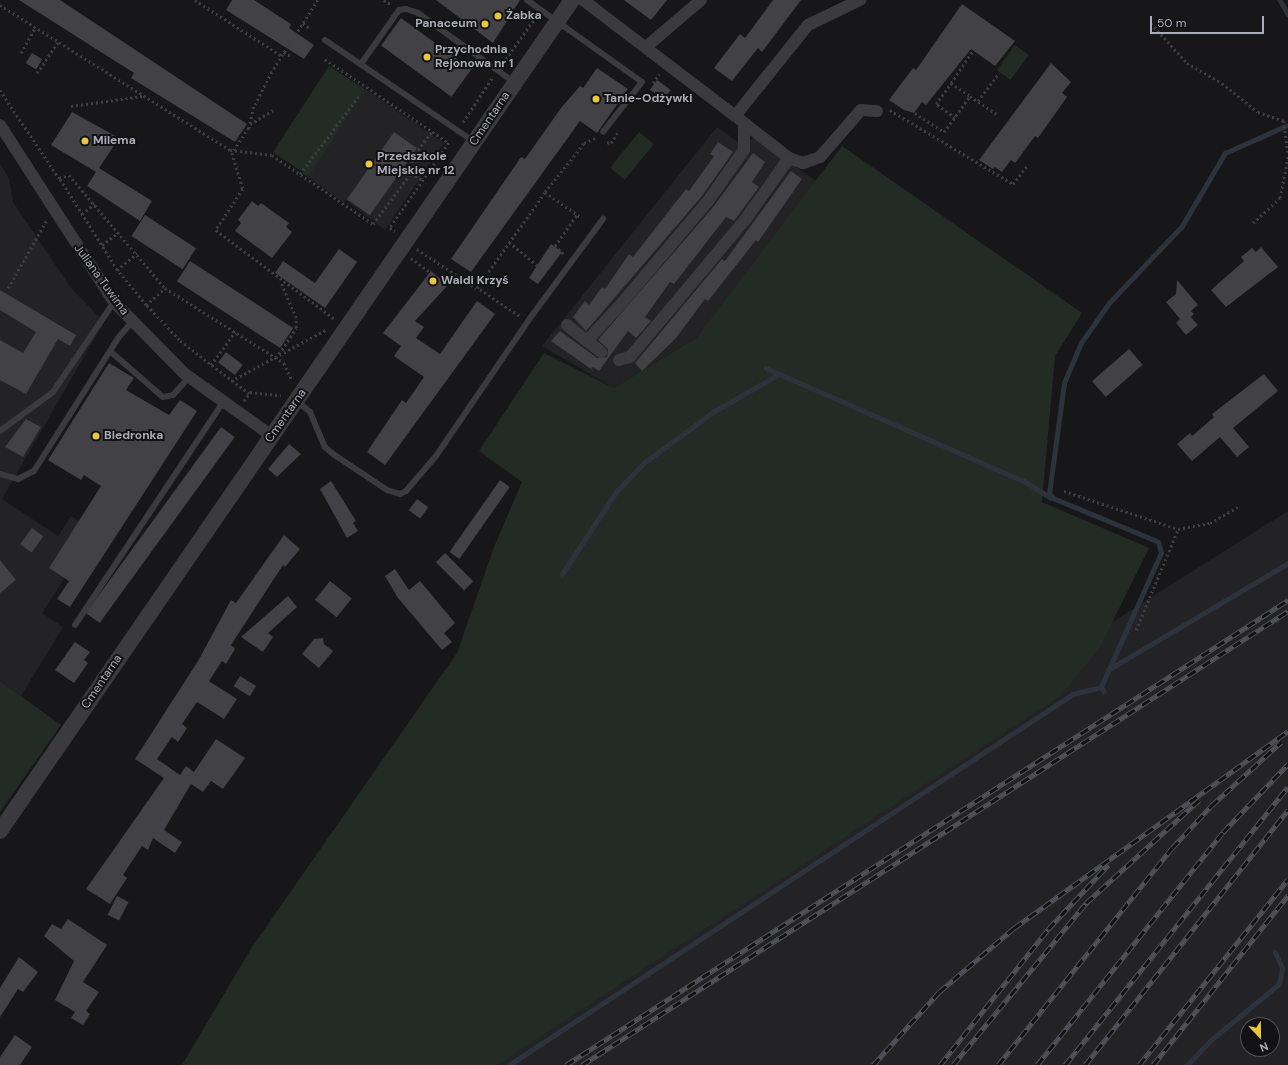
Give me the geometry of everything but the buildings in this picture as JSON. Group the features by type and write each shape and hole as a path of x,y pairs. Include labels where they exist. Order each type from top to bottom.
{"street":[{"name":"Cmentarna","path":"0,831 272,436 296,393 475,142 572,0"},
{"path":"584,0 789,158 803,163 815,161 861,110 882,110"},
{"path":"646,47 701,0"},
{"path":"587,341 708,201 744,150 739,119 808,25 860,0"},
{"name":"Juliana Tuwima","path":"0,125 114,302 132,322 189,377 272,436"},
{"path":"619,360 630,357 745,220 789,158"},
{"path":"567,325 601,352"}],"lane":[{"path":"527,0 642,82 603,132"},
{"path":"361,64 399,10 406,9 418,13 515,83"},
{"path":"325,40 475,142"},
{"path":"296,393 310,412 326,447 333,454 387,490 400,494 406,491 436,456 528,321 604,219"},
{"path":"0,431 53,392 114,302"},
{"path":"0,474 18,479 34,471 110,351 132,322"},
{"path":"110,351 163,398 173,395 189,377"},
{"path":"75,625 224,401"}],"path":[{"path":"195,0 282,56"},
{"path":"232,381 276,359 339,321 280,281 216,230 243,189 233,151 250,124 254,107 284,52 318,0"},
{"path":"0,5 233,151 272,155 373,224 411,173 412,158 432,131"},
{"path":"303,23 310,28"},
{"path":"1151,23 1187,63 1222,83 1258,112 1284,121 1287,128 1288,154 1280,198 1253,223"},
{"path":"20,53 35,28"},
{"path":"38,73 58,42"},
{"path":"954,118 936,104 974,49"},
{"path":"284,52 292,57"},
{"path":"978,101 999,72"},
{"path":"951,83 998,114"},
{"path":"0,90 59,178 117,270 146,305 179,340 249,394"},
{"path":"71,106 144,96"},
{"path":"300,174 359,96"},
{"path":"915,113 944,132 970,96"},
{"path":"250,124 274,110"},
{"path":"882,110 1014,184 1027,166"},
{"path":"411,173 422,180"},
{"path":"59,178 69,175 137,253 165,288 284,364 296,393"},
{"path":"477,288 545,192 582,218"},
{"path":"82,214 94,204"},
{"path":"559,259 564,253 555,246 577,214"},
{"path":"8,288 48,217"},
{"path":"102,246 118,232"},
{"path":"509,242 550,272 545,278"},
{"path":"414,246 518,316"},
{"path":"117,270 137,253"},
{"path":"408,256 430,272"},
{"path":"276,359 296,328 296,318 280,281"},
{"path":"146,305 165,288"},
{"path":"514,322 523,310"},
{"path":"211,365 235,332"},
{"path":"1064,491 1178,529 1210,523 1240,506"},
{"path":"1136,630 1178,529"}],"shaded area":[{"path":"1015,45 1029,55 1011,80 997,70"},
{"path":"329,66 365,89 309,176 273,152"},
{"name":"Przedszkole Miejskie nr 12","path":"365,89 444,143 385,230 346,200 344,203 302,173"},
{"path":"717,127 745,147 753,137 816,181 696,338 614,388 542,346"},
{"path":"639,132 654,144 625,180 610,168"},
{"path":"842,146 1082,313 1055,356 1042,502 1149,548 1099,649 1060,696 497,1065 182,1065 252,947 457,653 494,547 522,482 479,451 544,353 614,388 696,338"},
{"path":"0,163 9,179 13,202 71,288 104,322 2,499 58,536 71,516 95,531 42,613 63,627 21,696 0,681"},
{"path":"1288,511 1288,1065 443,1065 766,841"},
{"path":"0,681 61,725 0,812"}],"waterway":[{"path":"1280,0 1288,14"},
{"path":"1104,692 1101,687 1161,553 1158,542 1054,499 1049,494 1064,383 1081,343 1109,303 1182,226 1225,153 1288,125"},
{"path":"766,368 1024,481 1050,497"},
{"path":"562,574 616,492 645,462 713,412 779,374"},
{"path":"1108,670 1288,563"},
{"path":"509,1065 1073,694 1101,687"},
{"path":"1187,1065 1211,1040 1279,984 1282,968 1275,952"}],"railway":[{"path":"566,1065 1288,600"},
{"path":"582,1065 1288,611"},
{"path":"873,1065 939,992 1014,928 1288,731"},
{"path":"998,1065 1172,848 1211,806 1281,742"},
{"path":"1037,1065 1223,832 1288,764"},
{"path":"1065,1065 1288,787"},
{"path":"953,1065 1086,903 1199,800"},
{"path":"1085,1065 1288,810"},
{"path":"940,1065 1048,929 1108,865"},
{"path":"1139,1065 1288,879"},
{"path":"1153,1065 1288,895"}],"place":[{"name":"Żabka","path":"498,16"},
{"name":"Panaceum","path":"485,24"},
{"name":"Przychodnia Rejonowa nr 1","path":"427,57"},
{"name":"Tanie-Odżywki","path":"596,99"},
{"name":"Milema","path":"85,141"},
{"name":"Przedszkole Miejskie nr 12","path":"369,164"},
{"name":"Waldi Krzyś","path":"433,281"},
{"name":"Biedronka","path":"96,436"}]}
